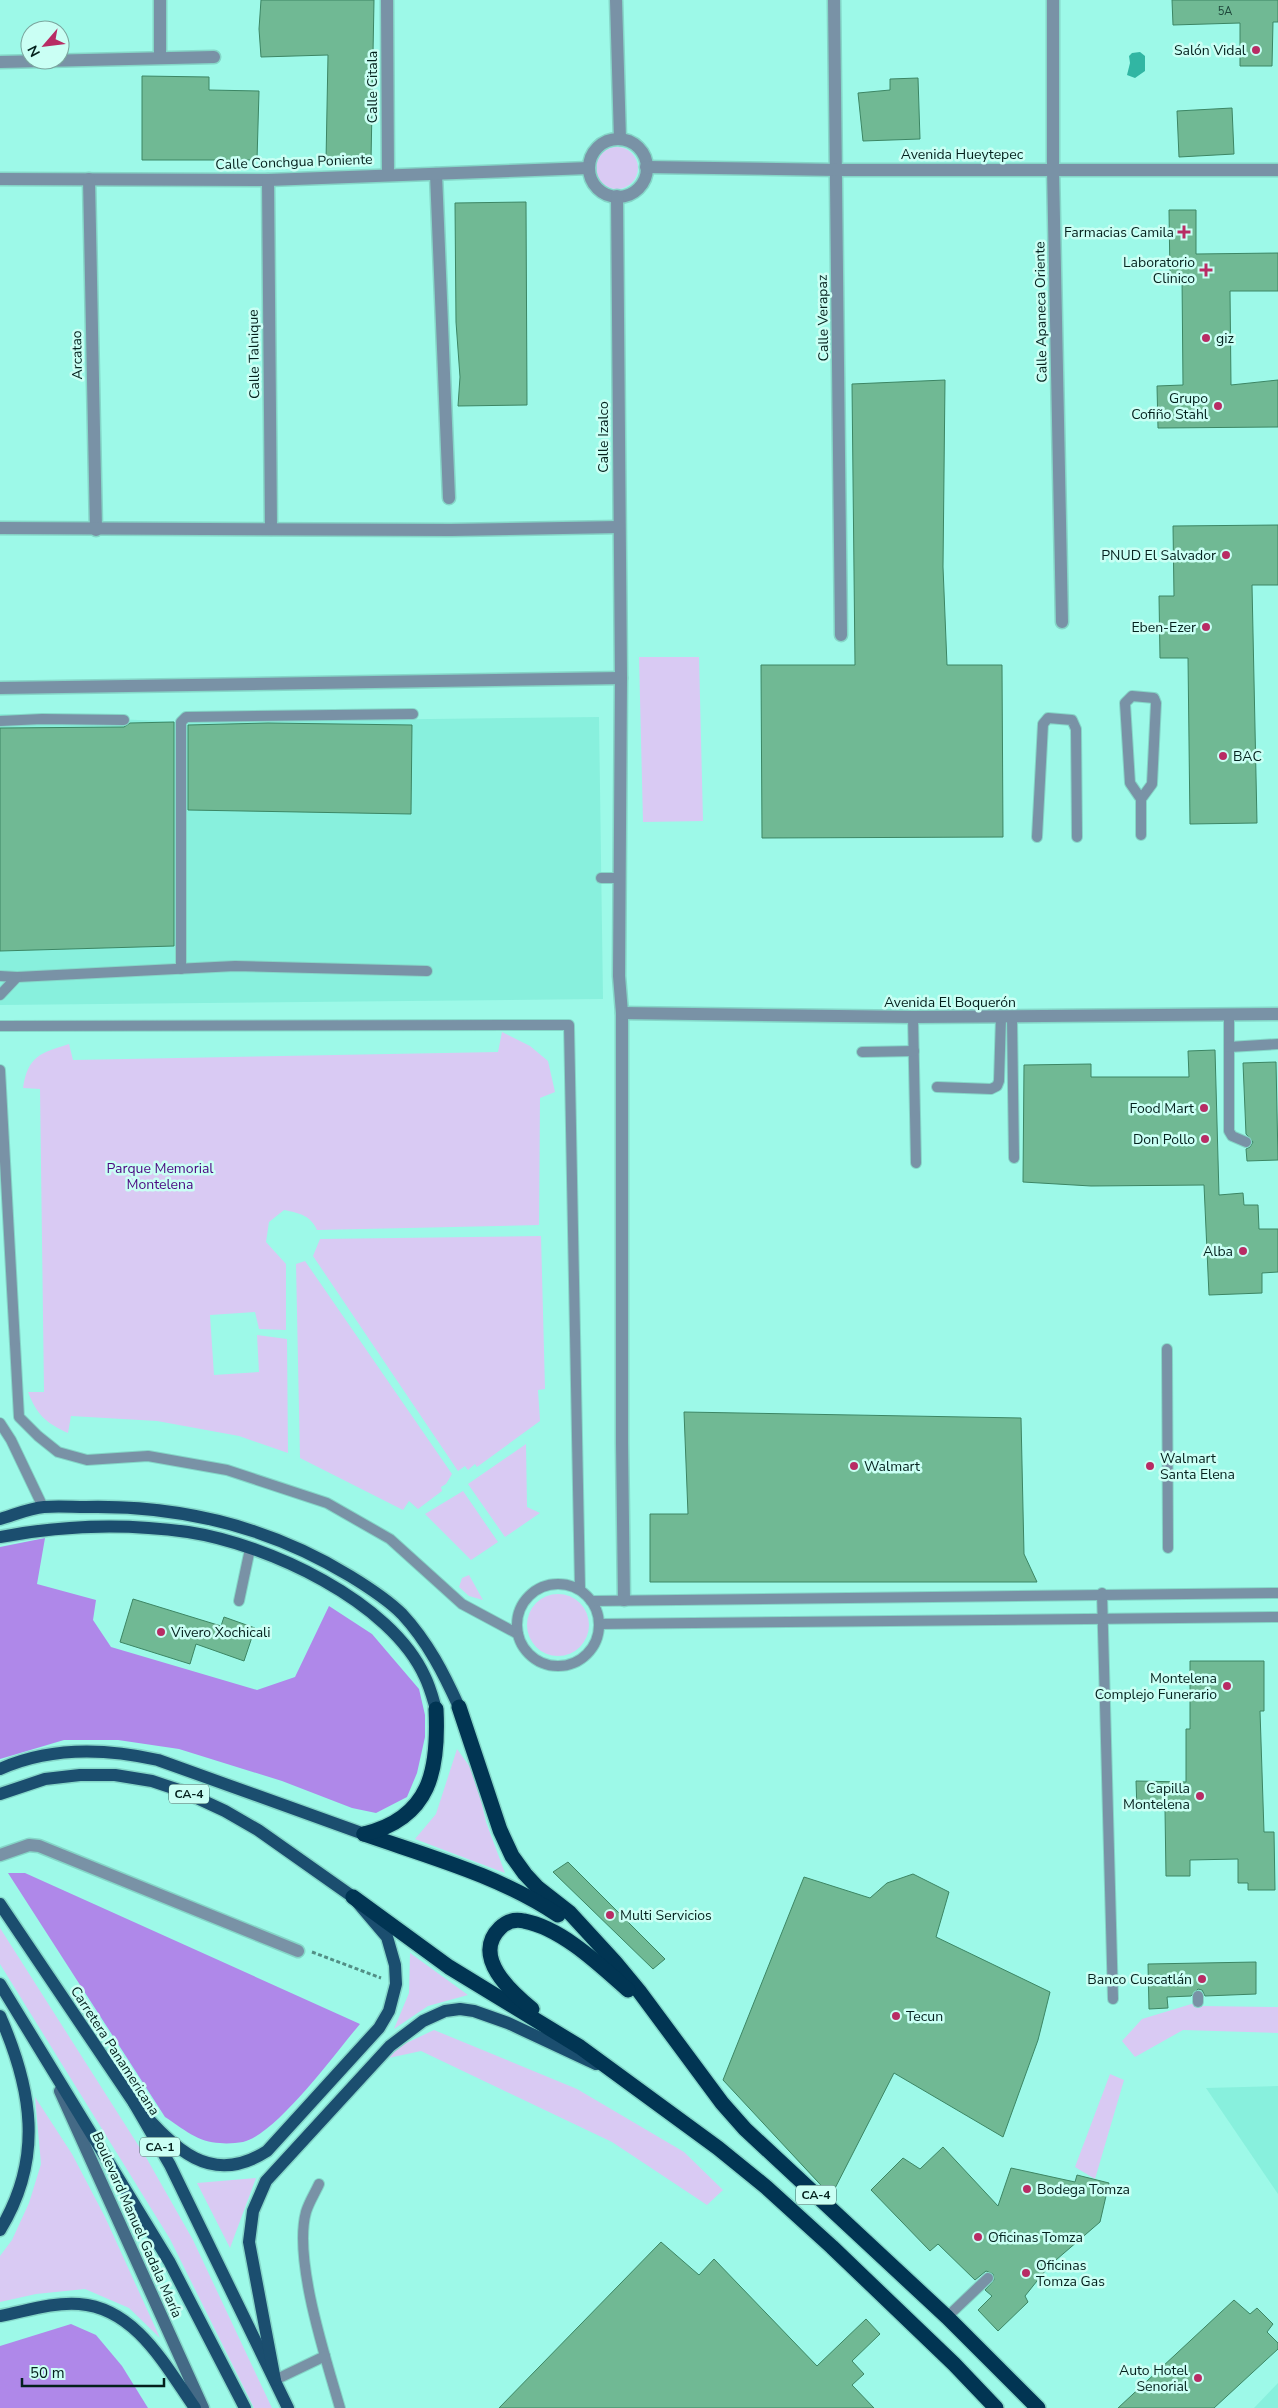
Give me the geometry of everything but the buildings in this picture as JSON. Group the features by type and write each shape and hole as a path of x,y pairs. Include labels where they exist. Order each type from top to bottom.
{"highway":[{"path":"459,1707 500,1830 512,1856 538,1888 570,1913 615,1962"},
{"path":"364,1834 382,1830 395,1823 409,1814 422,1800 430,1780 436,1754 436,1709"},
{"name":"CA-4","path":"364,1834 460,1867 527,1896 584,1934 615,1962 722,2104 745,2129 948,2317 1038,2408"},
{"name":"CA-4","path":"353,1897 449,1967 580,2047 718,2148 766,2187 954,2364 996,2408"},
{"path":"580,2047 535,2012 502,1980 493,1961 491,1942 503,1924 511,1920 524,1921 556,1934 578,1948 605,1970 660,2020"}],"main road":[{"path":"0,1519 43,1507 123,1506 168,1510 226,1522 288,1544 374,1590 401,1613 425,1643 442,1670 459,1707"},
{"path":"0,1537 66,1526 104,1526 189,1532 250,1550 312,1575 349,1594 380,1618 405,1645 425,1676 436,1709"},
{"name":"CA-4","path":"0,1769 62,1752 84,1750 123,1752 158,1760 364,1834"},
{"name":"CA-4","path":"0,1794 45,1779 80,1775 115,1775 152,1781 182,1791 225,1811 258,1830 353,1897"},
{"path":"134,2103 171,2143 192,2158 212,2165 251,2161 267,2151 379,2028 389,2011 396,1984 395,1965 387,1937 353,1897"},
{"name":"Carretera Panamericana","path":"0,1904 134,2103 170,2164 288,2408"},
{"path":"0,1984 169,2261 245,2408"},
{"path":"275,2380 249,2242 253,2211 266,2181 390,2046 423,2021 445,2011 474,2011 508,2023 611,2071"},
{"path":"0,2016 16,2052 27,2095 29,2136 22,2180 0,2230"},
{"path":"0,2316 52,2305 79,2304 96,2307 111,2313 136,2329 156,2353 195,2408"}],"street":[{"path":"160,0 160,57"},
{"name":"Calle Citala","path":"387,0 388,174"},
{"path":"616,0 620,139"},
{"name":"Calle Verapaz","path":"834,0 841,635"},
{"name":"Calle Apaneca Oriente","path":"1053,0 1053,169 1062,622"},
{"path":"0,62 214,57"},
{"path":"620,139 632,143 639,148 644,155 646,167 645,179 641,186 628,195 617,196 604,193 598,188 593,182 589,168 591,158 600,145 608,141 620,139"},
{"name":"Avenida Hueytepec","path":"646,167 836,170 1278,170"},
{"name":"Calle Conchgua Poniente","path":"0,179 268,180 388,174 589,168"},
{"path":"436,174 449,498"},
{"name":"Arcatao","path":"89,178 96,530"},
{"name":"Calle Talnique","path":"268,180 271,529"},
{"name":"Calle Izalco","path":"617,196 618,527 621,678 619,976 622,1013 624,1600"},
{"path":"0,528 96,530 451,530 618,527"},
{"path":"0,688 621,678"},
{"name":"Avenida El Boquerón","path":"622,1013 913,1017 1229,1016 1278,1014"},
{"path":"0,1855 29,1846 39,1846 298,1951"},
{"name":"Boulevard Manuel Gadala María","path":"44,2054 202,2408"}],"lane":[{"path":"1141,799 1152,784 1156,703 1154,698 1132,696 1125,703 1130,782 1141,799 1141,836"},
{"path":"181,969 181,731 183,719 186,717 413,714"},
{"path":"1037,838 1043,724 1048,718 1072,720 1076,729 1077,837"},
{"path":"0,721 42,719 124,720"},
{"path":"601,878 620,878"},
{"path":"0,976 17,977 234,966 427,971"},
{"path":"0,995 17,977"},
{"path":"1229,1016 1229,1131 1232,1136 1246,1142"},
{"path":"913,1017 916,1163"},
{"path":"937,1086 991,1089 997,1086 1006,1017"},
{"path":"1006,1017 1014,1158"},
{"path":"0,1026 569,1025 580,1589"},
{"path":"1229,1046 1278,1044"},
{"path":"862,1052 914,1051"},
{"path":"0,1070 20,1417 38,1436 58,1452 86,1460 148,1456 227,1470 327,1503 390,1539 462,1604 518,1634"},
{"path":"1167,1349 1168,1548"},
{"path":"0,1423 11,1440 43,1507"},
{"path":"239,1601 250,1550"},
{"path":"553,1584 567,1584 580,1589 591,1601 597,1611 599,1624 597,1638 591,1650 581,1659 569,1665 556,1666 537,1660 523,1646 518,1634 517,1620 520,1607 534,1592 553,1584"},
{"path":"1102,1593 1112,1999"},
{"path":"591,1601 1102,1593 1278,1593"},
{"path":"599,1624 1278,1617"},
{"path":"319,2184 306,2211 303,2262 325,2356 340,2408"},
{"path":"948,2317 988,2278"},
{"path":"275,2380 325,2356"}],"path":[{"path":"298,1951 300,1947 396,1984"}],"shaded area":[{"path":"1140,52 1145,56 1145,71 1135,78 1127,75 1130,63 1129,56 1132,53"},
{"path":"0,714 185,722 599,717 603,999 0,1005"},
{"path":"45,1538 37,1584 96,1600 93,1620 111,1647 257,1690 295,1677 329,1606 372,1634 419,1689 425,1715 425,1737 417,1773 407,1797 376,1813 352,1808 282,1781 179,1749 118,1740 64,1740 0,1759 0,1547"},
{"path":"8,1873 25,1873 360,2024 289,2109 257,2136 243,2142 229,2143 212,2142 198,2138 165,2117"},
{"path":"1278,2086 1278,2194 1206,2088"},
{"path":"71,2324 96,2335 122,2366 148,2408 0,2408 0,2346"},
{"path":"1278,2383 1278,2408 1254,2408"}],"green space":[{"path":"621,147 629,150 635,156 638,168 635,180 629,186 613,189 605,186 599,180 596,164 599,156 605,150"},
{"path":"639,657 699,657 703,821 643,822"},
{"name":"Parque Memorial Montelena","path":"502,1032 530,1046 548,1061 555,1092 540,1098 539,1225 317,1230 308,1218 295,1212 284,1210 269,1222 266,1242 286,1264 286,1330 259,1329 255,1312 210,1315 214,1375 259,1372 257,1335 287,1339 288,1453 239,1436 157,1421 71,1416 68,1433 54,1426 43,1417 35,1407 28,1392 44,1392 40,1089 23,1088 28,1069 37,1057 50,1050 69,1044 73,1060 498,1052"},
{"path":"541,1236 545,1389 538,1390 540,1421 477,1467 475,1464 468,1470 465,1466 458,1471 313,1256 320,1239"},
{"path":"305,1261 452,1474 446,1484 441,1487 442,1491 418,1509 409,1501 403,1510 300,1458 296,1264"},
{"path":"526,1444 527,1507 540,1513 505,1537 468,1484"},
{"path":"463,1491 498,1542 471,1560 425,1514"},
{"path":"469,1575 483,1600 469,1596 459,1587 462,1578"},
{"path":"558,1594 575,1599 580,1603 584,1608 589,1625 584,1642 580,1647 575,1651 558,1656 541,1651 536,1647 532,1642 527,1625 532,1608 536,1603 541,1599"},
{"path":"457,1749 475,1774 486,1822 505,1873 415,1839 436,1814"},
{"path":"0,1928 147,2159 193,2240 272,2408 254,2408 170,2239 0,1964"},
{"path":"410,1953 468,1995 428,2006 394,2029 409,1993"},
{"path":"1198,2002 1202,2006 1278,2007 1278,2033 1183,2030 1135,2057 1122,2041 1142,2019"},
{"path":"434,2030 577,2089 684,2152 723,2190 707,2205 612,2142 421,2051 384,2059 400,2046"},
{"path":"1110,2074 1124,2080 1095,2179 1075,2167"},
{"path":"35,2097 72,2154 105,2217 160,2338 129,2308 85,2289 36,2294 0,2302 0,2256 12,2240 29,2203 41,2164"},
{"path":"256,2178 230,2248 197,2183"}],"place":[{"name":"Salón Vidal","path":"1256,50"},
{"name":"Farmacias Camila","path":"1184,232"},
{"name":"Laboratorio Clinico","path":"1206,270"},
{"name":"giz","path":"1206,338"},
{"name":"Grupo Cofiño Stahl","path":"1218,406"},
{"name":"PNUD El Salvador","path":"1226,555"},
{"name":"Eben-Ezer","path":"1206,627"},
{"name":"BAC","path":"1223,756"},
{"name":"Food Mart","path":"1204,1108"},
{"name":"Don Pollo","path":"1205,1139"},
{"name":"Alba","path":"1243,1251"},
{"name":"Walmart","path":"854,1466"},
{"name":"Walmart Santa Elena","path":"1150,1466"},
{"name":"Vivero Xochicali","path":"161,1632"},
{"name":"Montelena Complejo Funerario","path":"1227,1686"},
{"name":"Capilla Montelena","path":"1200,1796"},
{"name":"Multi Servicios","path":"610,1915"},
{"name":"Banco Cuscatlán","path":"1202,1979"},
{"name":"Tecun","path":"896,2016"},
{"name":"Bodega Tomza","path":"1027,2189"},
{"name":"Oficinas Tomza","path":"978,2237"},
{"name":"Oficinas Tomza Gas","path":"1026,2273"},
{"name":"Auto Hotel Senorial","path":"1198,2378"}]}
